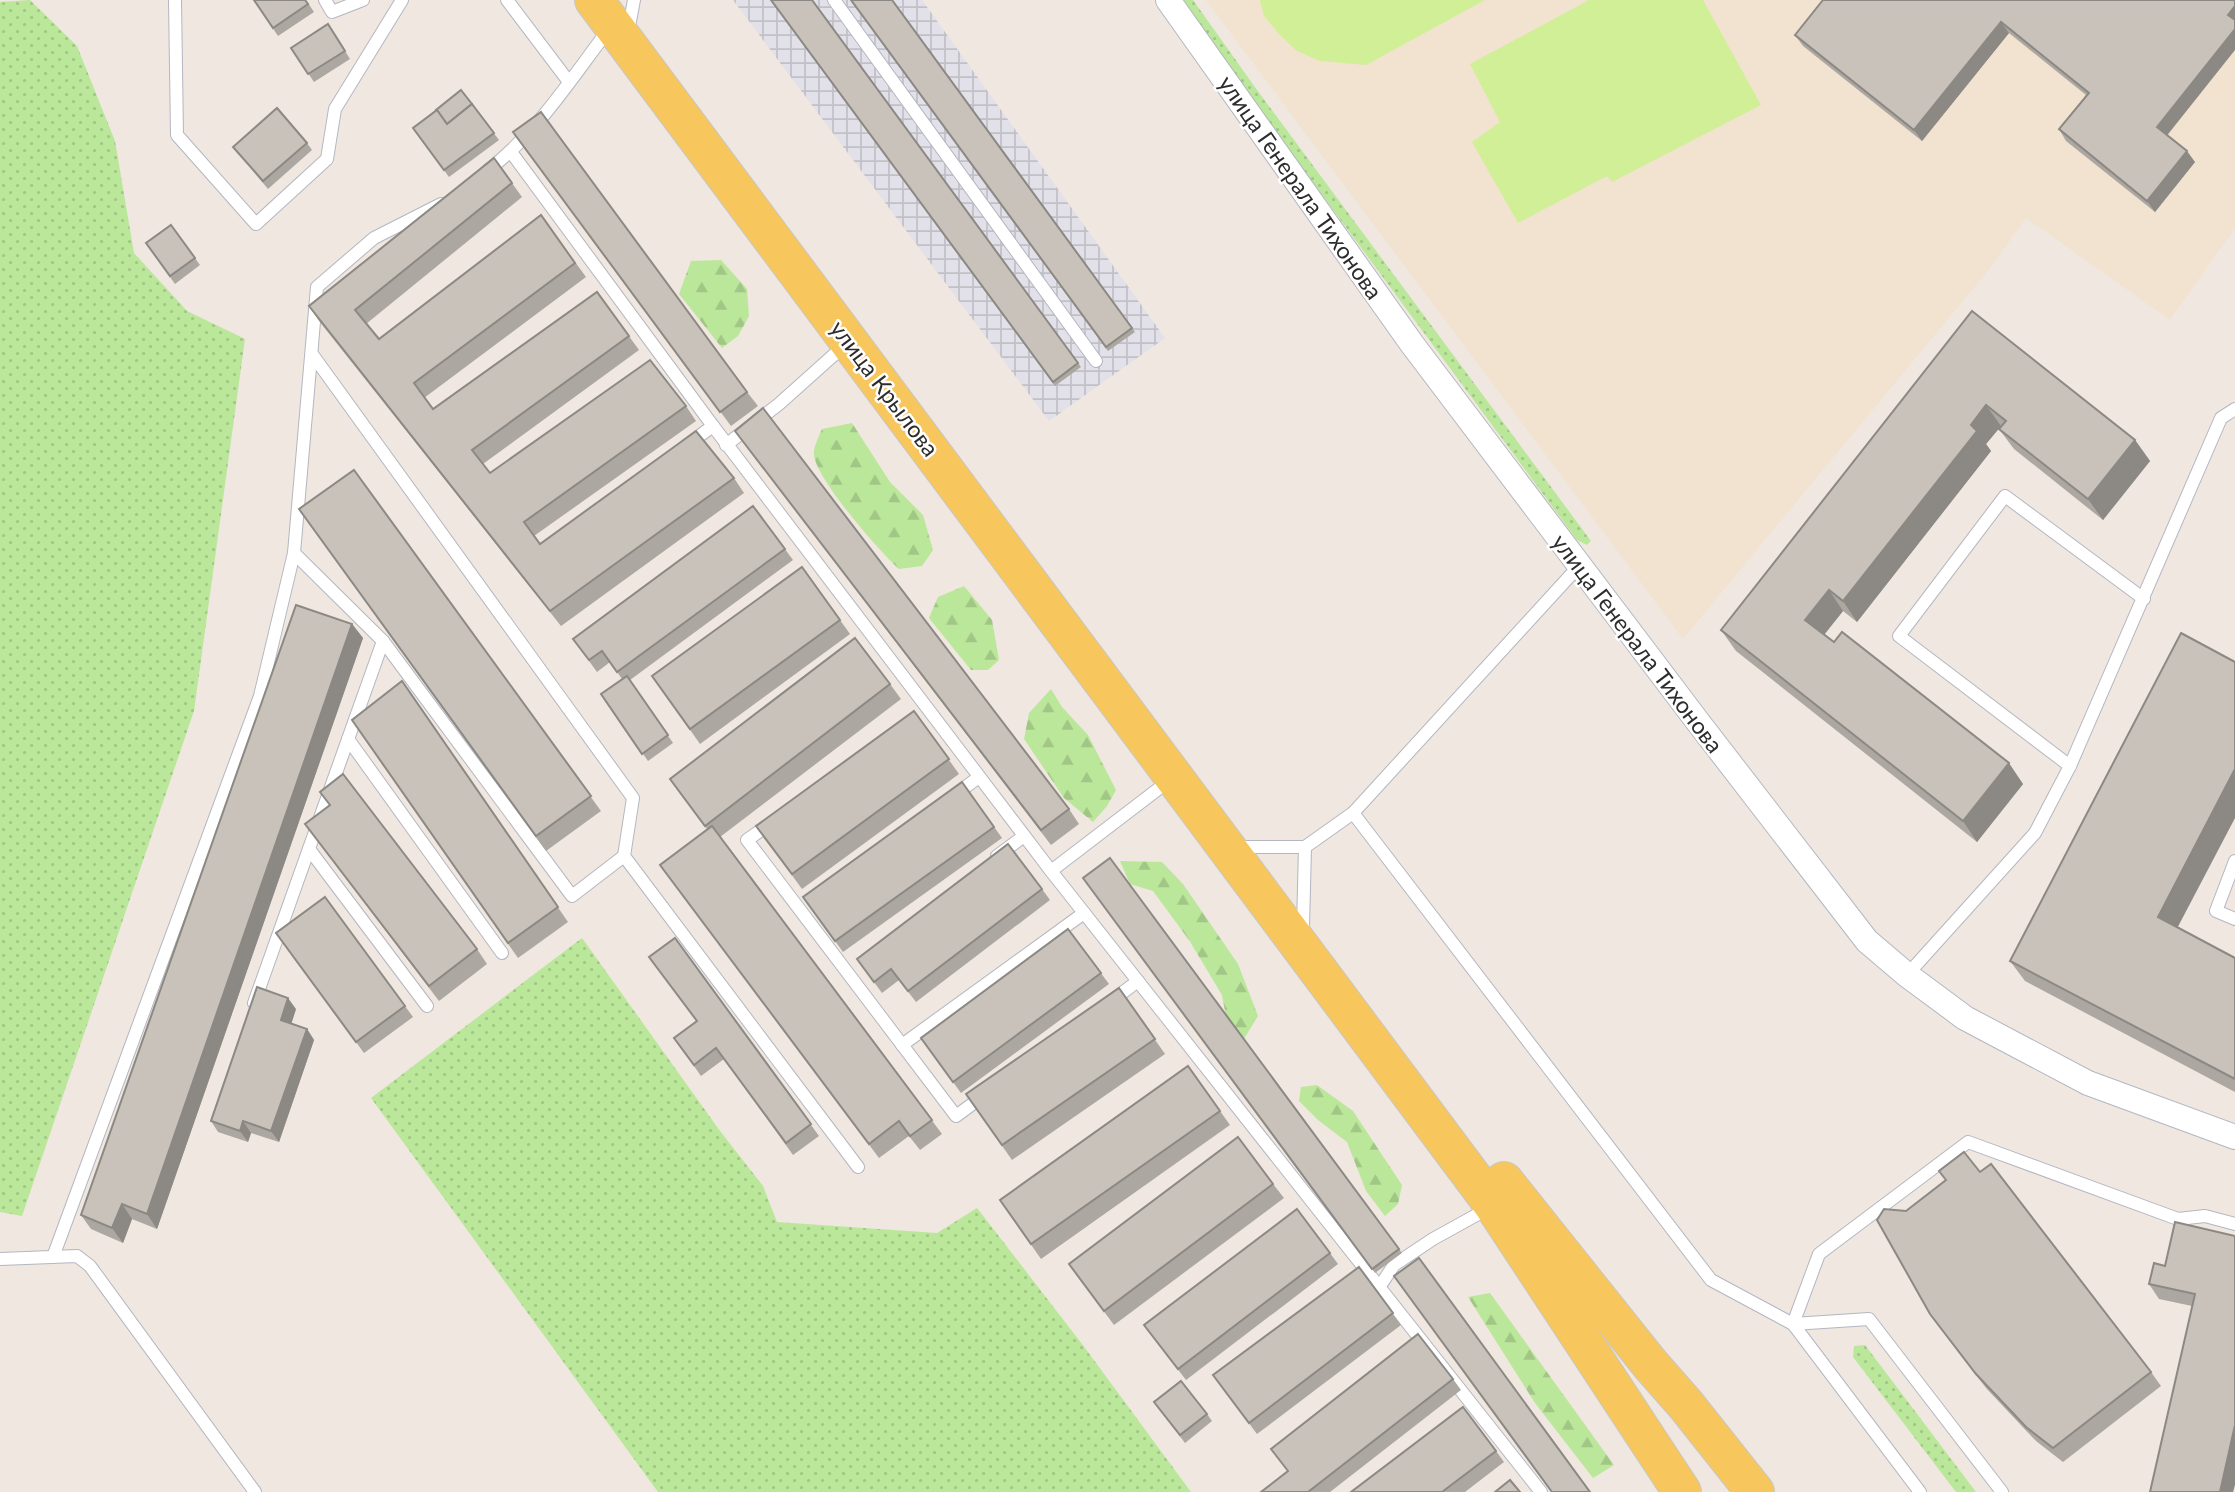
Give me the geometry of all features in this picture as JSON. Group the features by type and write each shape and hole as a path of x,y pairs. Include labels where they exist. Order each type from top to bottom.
{"main road":[{"name":"улица Крылова","path":"617,17 850,341 1175,776"},
{"path":"1175,776 1303,927 1755,1492"},
{"path":"1175,776 1493,1206 1682,1492"},
{"path":"1686,1405 1779,1492"},
{"path":"1629,1409 1666,1492"}],"street":[{"name":"улица Генерала Тихонова","path":"1168,0 1412,344 1867,941 1965,1018 2088,1083 2235,1137"}],"lane":[{"path":"175,0 177,135 256,224 327,159 335,109 402,0"},
{"path":"325,0 332,12 363,0"},
{"path":"507,0 569,82"},
{"path":"834,0 1096,361"},
{"path":"481,176 512,152 548,111 617,17"},
{"path":"512,152 726,445 1024,836 1541,1492"},
{"path":"53,1257 260,696 294,553 317,287 374,237 450,200"},
{"path":"726,445 779,404 850,341"},
{"path":"294,553 383,641 572,896 624,856 633,797 312,354"},
{"path":"1907,975 2035,833 2070,766 2221,418 2235,409"},
{"path":"680,450 713,426"},
{"path":"2070,766 1899,636 2006,496 2144,599"},
{"path":"1234,847 1305,847 1353,814 1579,566"},
{"path":"250,1014 383,641"},
{"path":"916,718 927,709"},
{"path":"348,739 502,953"},
{"path":"1051,871 1175,776"},
{"path":"945,802 979,777"},
{"path":"1353,814 1711,1280 1793,1324 1920,1492"},
{"path":"781,816 747,840 956,1116 999,1084"},
{"path":"991,861 1024,836"},
{"path":"1303,927 1305,847"},
{"path":"309,849 427,1006"},
{"path":"624,856 858,1167"},
{"path":"2235,861 2216,911 2235,919"},
{"path":"799,908 810,900"},
{"path":"902,1045 1084,913"},
{"path":"846,971 857,962"},
{"path":"1095,1013 1138,981"},
{"path":"1793,1324 1819,1254 1968,1142 2178,1219 2205,1216 2235,1224"},
{"path":"1380,1286 1394,1265 1433,1239 1493,1206"},
{"path":"0,1259 77,1256 90,1266 255,1492"},
{"path":"1793,1324 1869,1320 2002,1492"}],"shaded area":[{"path":"733,0 922,0 1165,338 1049,421"},
{"path":"1206,0 2235,0 2235,228 2170,320 2026,218 1991,267 1683,639"}],"green space":[{"path":"30,0 77,46 115,141 134,253 187,311 245,339 194,711 22,1216 0,1212 0,2"},
{"path":"1178,0 1193,0 1591,541 1587,545 1577,540"},
{"path":"1260,0 1485,0 1366,65 1320,61 1297,51 1264,16"},
{"path":"1589,0 1703,0 1761,105 1612,182 1607,176 1518,223 1472,142 1500,122 1470,64"},
{"path":"721,260 747,289 749,316 738,336 722,348 679,294 691,261"},
{"path":"852,423 890,482 923,515 933,550 922,566 899,569 850,515 817,466 814,452 822,429"},
{"path":"964,586 992,620 999,660 988,670 971,670 929,618 938,597"},
{"path":"1051,689 1062,707 1088,735 1116,790 1093,822 1064,798 1024,739 1029,713"},
{"path":"1120,861 1162,862 1183,884 1238,964 1258,1016 1242,1042 1227,1022 1222,995 1189,940 1153,891 1130,884"},
{"path":"582,938 720,1131 763,1186 777,1222 937,1233 977,1208 1191,1492 658,1492 371,1098"},
{"path":"1317,1085 1353,1111 1402,1185 1398,1204 1385,1216 1366,1191 1347,1142 1318,1120 1299,1101 1301,1087"},
{"path":"1490,1293 1614,1465 1593,1478 1535,1403 1468,1297"},
{"path":"1865,1345 1976,1492 1956,1492 1853,1357 1854,1346"}],"building":[{"path":"254,0 305,0 308,4 273,28"},
{"path":"771,0 812,0 1078,363 1053,382"},
{"path":"851,0 892,0 1132,328 1106,347"},
{"path":"1823,0 2235,0 2235,6 2228,15 2235,20 2235,29 2157,127 2187,151 2147,201 2059,129 2089,93 2001,22 1914,130 1795,35"},
{"path":"328,24 345,51 308,74 291,48"},
{"path":"461,90 472,104 447,124 436,110"},
{"path":"472,104 494,133 444,170 413,128 437,110 447,124"},
{"path":"277,108 307,143 263,181 233,147"},
{"path":"541,112 747,392 720,412 513,132"},
{"path":"494,158 512,183 355,310 379,339 541,215 575,263 414,383 433,409 597,292 629,336 472,450 490,473 650,360 686,406 524,522 540,544 696,431 734,478 550,611 309,306"},
{"path":"171,225 195,258 170,276 146,243"},
{"path":"1972,311 2135,440 2088,499 1999,429 2006,421 1986,405 1971,425 1977,431 1843,601 1829,590 1805,620 1834,642 1842,632 2009,763 1963,821 1721,630"},
{"path":"763,408 1069,809 1041,830 735,431"},
{"path":"354,470 591,796 536,836 299,509"},
{"path":"753,506 785,549 617,672 602,651 589,660 573,639"},
{"path":"802,567 840,620 690,729 652,676"},
{"path":"296,605 352,624 147,1214 122,1204 112,1228 81,1215"},
{"path":"2181,633 2235,662 2235,769 2158,917 2235,958 2235,1079 2010,961"},
{"path":"855,638 890,684 705,826 670,779"},
{"path":"627,676 668,735 642,754 601,694"},
{"path":"402,681 558,907 508,943 352,720"},
{"path":"914,711 949,759 792,874 756,826"},
{"path":"343,774 477,949 429,986 305,824 330,805 320,792"},
{"path":"962,782 994,827 835,941 803,897"},
{"path":"712,826 932,1120 910,1136 899,1121 869,1144 660,865"},
{"path":"1008,844 1042,889 908,991 891,969 874,982 857,959"},
{"path":"1110,858 1399,1249 1372,1269 1083,878"},
{"path":"325,897 405,1006 356,1042 276,933"},
{"path":"1068,929 1101,973 953,1082 921,1038"},
{"path":"675,938 811,1124 786,1143 716,1048 694,1065 674,1038 697,1021 649,957"},
{"path":"257,987 288,998 281,1020 307,1029 271,1131 243,1121 240,1131 211,1121"},
{"path":"1119,988 1155,1039 1002,1145 966,1094"},
{"path":"1188,1066 1220,1111 1031,1244 1000,1200"},
{"path":"1238,1137 1273,1184 1104,1311 1069,1264"},
{"path":"1964,1152 1980,1172 1991,1164 2151,1372 2053,1448 2026,1427 1976,1374 1930,1314 1877,1220 1884,1209 1906,1211 1946,1180 1939,1171"},
{"path":"1297,1209 1330,1253 1178,1369 1144,1325"},
{"path":"2175,1222 2235,1236 2235,1425 2220,1492 2150,1492 2195,1294 2149,1284 2154,1263 2165,1266"},
{"path":"1419,1258 1590,1492 1552,1492 1394,1276"},
{"path":"1359,1267 1393,1313 1249,1423 1213,1375"},
{"path":"1418,1334 1453,1379 1308,1492 1261,1492 1288,1471 1271,1449"},
{"path":"1181,1381 1207,1414 1180,1435 1154,1402"},
{"path":"1463,1407 1496,1451 1442,1492 1351,1492"},
{"path":"1510,1480 1520,1492 1495,1492"}]}
